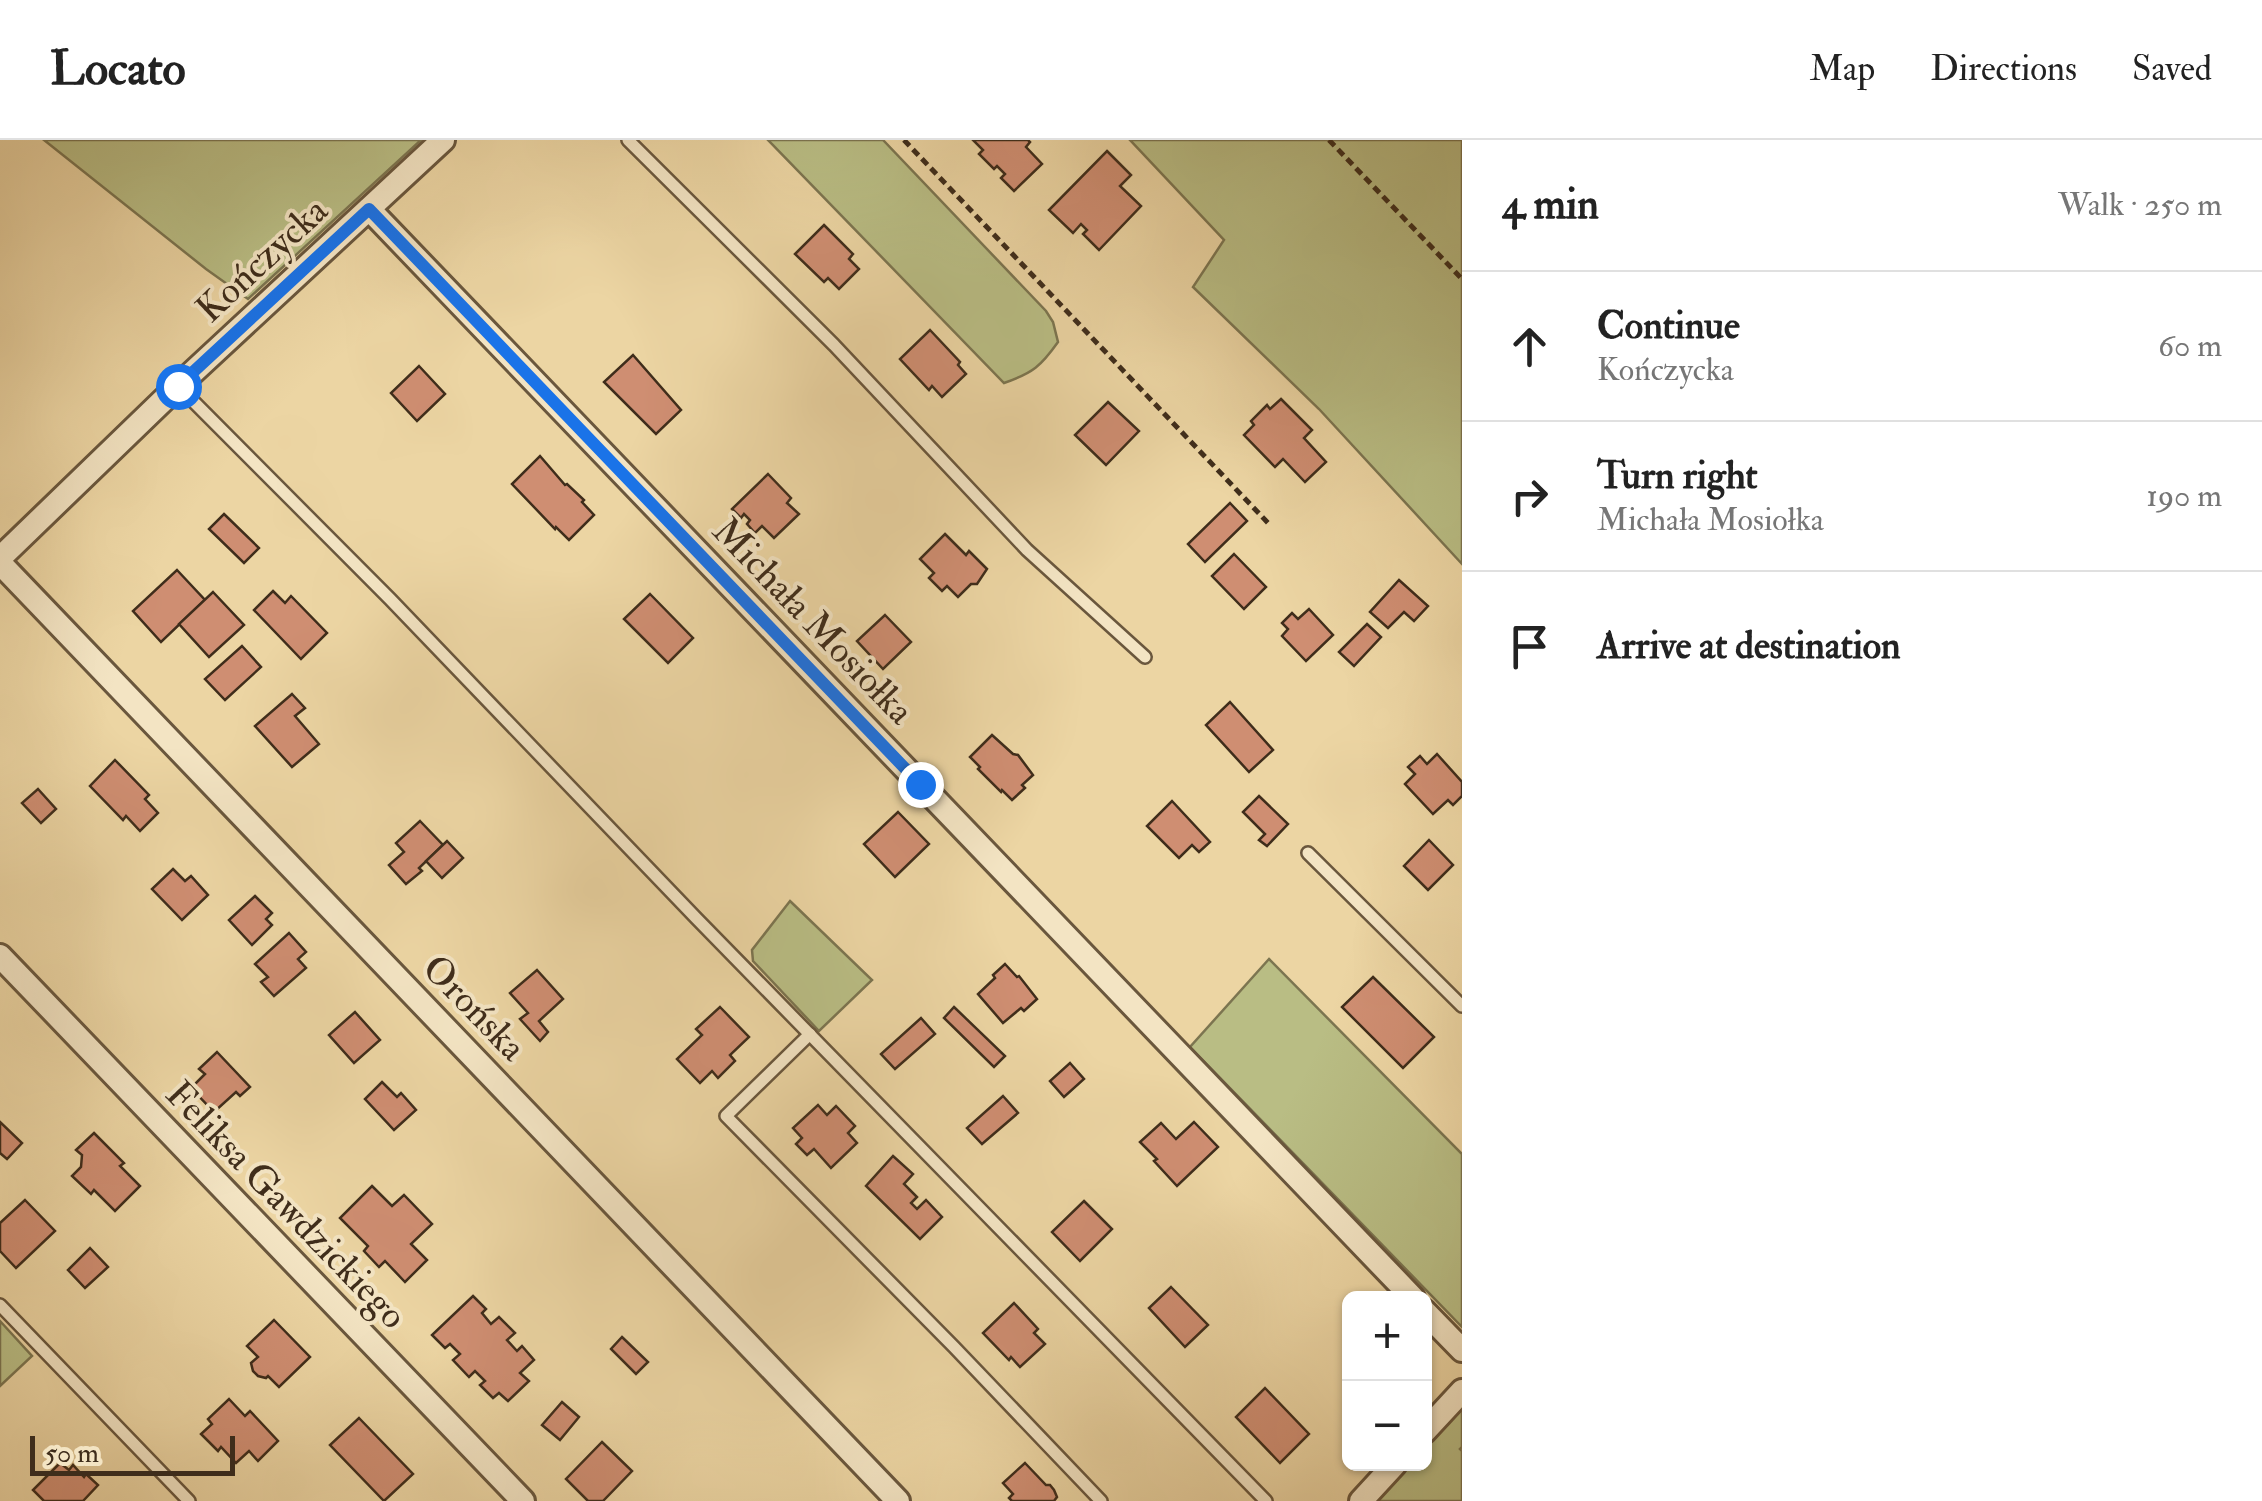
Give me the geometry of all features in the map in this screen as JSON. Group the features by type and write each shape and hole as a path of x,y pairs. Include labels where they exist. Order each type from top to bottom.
{"street":[{"name":"Kończycka","path":"0,560 178,386 443,140"},
{"name":"Michała Mosiołka","path":"369,209 1405,1291"},
{"name":"Orońska","path":"0,560 898,1501"},
{"name":"Feliksa Gawdzickiego","path":"0,956 523,1501"},
{"path":"1432,1319 1462,1350"},
{"path":"1432,1423 1462,1391"},
{"path":"1361,1501 1389,1471"}],"lane":[{"path":"628,140 834,345 1027,550 1144,658"},
{"path":"178,386 1266,1501"},
{"path":"1308,853 1462,1006"},
{"path":"810,1034 726,1116 1102,1501"},
{"path":"0,1304 190,1501"}],"path":[{"path":"904,140 1270,525"},
{"path":"1329,140 1462,278"}],"green space":[{"path":"44,140 421,140 248,299"},
{"path":"768,140 883,140 1046,311 1058,342 1036,368 1004,383"},
{"path":"1130,140 1462,140 1462,564 1319,409 1193,287 1224,240"},
{"path":"790,901 872,980 819,1031 753,961 752,950"},
{"path":"1269,959 1462,1154 1462,1327 1432,1296 1432,1291 1427,1291 1190,1047"},
{"path":"0,1321 32,1356 0,1386"},
{"path":"1462,1406 1462,1501 1374,1501 1402,1471 1432,1471 1432,1439"}],"building":[{"path":"973,140 1028,140 1026,147 1042,164 1014,191 1001,178 1005,174 979,154 983,150"},
{"path":"1107,151 1131,175 1120,186 1141,206 1099,250 1083,234 1087,230 1081,224 1073,233 1049,210"},
{"path":"824,225 853,254 849,259 859,269 839,289 828,278 824,282 795,254"},
{"path":"930,330 966,374 942,397 932,386 929,390 900,359"},
{"path":"633,355 681,410 656,434 604,382"},
{"path":"419,366 445,394 417,421 391,393"},
{"path":"1281,399 1312,430 1304,438 1326,462 1305,482 1283,459 1275,467 1244,435 1267,405 1270,409"},
{"path":"1108,402 1139,431 1106,465 1075,435"},
{"path":"540,456 594,515 569,540 512,484"},
{"path":"768,474 791,498 787,503 799,514 774,538 762,526 755,533 747,524 750,520 732,509"},
{"path":"1230,503 1247,521 1205,562 1188,544"},
{"path":"224,514 259,548 244,563 209,529"},
{"path":"945,534 987,569 977,584 971,584 958,597 947,586 942,591 929,578 934,573 920,559"},
{"path":"1234,554 1266,587 1244,609 1212,576"},
{"path":"177,570 205,600 161,642 133,611"},
{"path":"1399,580 1428,606 1414,621 1404,612 1388,628 1370,612"},
{"path":"273,591 285,603 291,596 327,633 301,659 254,610"},
{"path":"213,592 244,625 209,657 179,624"},
{"path":"650,594 693,638 668,663 624,619"},
{"path":"1309,609 1333,635 1306,661 1282,636 1288,629 1282,623 1292,613 1298,619"},
{"path":"885,615 911,642 883,669 857,641"},
{"path":"1367,624 1381,637 1354,666 1339,652"},
{"path":"242,646 261,667 225,700 205,679"},
{"path":"292,694 305,708 295,716 319,744 292,767 255,726"},
{"path":"1230,702 1273,750 1249,772 1206,725"},
{"path":"992,735 1018,755 1033,775 1012,800 970,757"},
{"path":"1437,754 1462,782 1462,796 1453,805 1448,800 1433,814 1405,784 1415,774 1408,767 1420,756 1427,764"},
{"path":"115,760 149,795 145,799 158,813 140,831 126,816 123,820 90,786"},
{"path":"38,789 56,809 41,823 22,803"},
{"path":"1259,796 1288,824 1267,846 1259,840 1265,834 1243,812"},
{"path":"1172,801 1210,842 1199,852 1192,845 1179,858 1147,826"},
{"path":"898,812 929,844 895,877 864,844"},
{"path":"420,821 443,845 406,884 389,865 404,852 396,843"},
{"path":"1429,840 1453,865 1428,890 1404,866"},
{"path":"447,841 463,858 442,878 426,861"},
{"path":"173,869 185,881 191,876 208,895 182,920 152,889"},
{"path":"255,896 272,913 266,919 272,925 252,945 229,920"},
{"path":"289,933 306,952 298,959 306,968 274,996 261,982 268,977 255,964"},
{"path":"1005,964 1037,999 1003,1023 978,994"},
{"path":"537,970 563,999 539,1021 548,1032 540,1041 520,1019 528,1013 510,993"},
{"path":"1373,977 1434,1037 1403,1068 1342,1007"},
{"path":"720,1007 749,1037 730,1055 735,1061 718,1078 712,1071 700,1083 677,1059 702,1035 696,1029"},
{"path":"954,1007 1005,1056 994,1067 944,1018"},
{"path":"355,1012 380,1040 354,1063 329,1035"},
{"path":"921,1018 935,1034 895,1069 881,1054"},
{"path":"217,1052 250,1087 240,1096 236,1092 214,1112 191,1088 205,1074 199,1069"},
{"path":"1070,1063 1084,1079 1064,1097 1050,1081"},
{"path":"382,1082 397,1097 401,1093 416,1110 394,1130 365,1099"},
{"path":"1003,1096 1018,1113 982,1144 967,1128"},
{"path":"818,1105 827,1115 836,1106 855,1126 848,1133 857,1143 831,1168 814,1149 807,1155 796,1144 802,1138 793,1128"},
{"path":"0,1122 22,1143 7,1159 0,1153"},
{"path":"1194,1122 1218,1147 1177,1186 1140,1142 1161,1123 1176,1139"},
{"path":"94,1133 140,1186 115,1211 94,1190 91,1194 72,1176 81,1167 82,1155 76,1150"},
{"path":"893,1156 913,1174 904,1184 917,1197 911,1203 917,1209 926,1200 942,1217 920,1239 866,1186"},
{"path":"372,1186 392,1206 404,1195 432,1224 411,1244 427,1260 405,1282 385,1261 379,1267 364,1251 368,1246 340,1218"},
{"path":"25,1200 55,1231 16,1268 0,1251 0,1223"},
{"path":"1084,1201 1112,1229 1080,1261 1052,1232"},
{"path":"90,1248 108,1267 85,1288 68,1270"},
{"path":"1171,1287 1208,1325 1185,1347 1149,1308"},
{"path":"473,1296 486,1309 482,1313 491,1324 499,1317 515,1333 507,1340 517,1351 522,1346 534,1360 520,1373 529,1381 508,1401 499,1393 493,1398 480,1385 485,1381 475,1371 469,1377 453,1360 460,1354 450,1344 445,1348 432,1335"},
{"path":"1014,1303 1038,1329 1034,1333 1045,1344 1020,1367 983,1333"},
{"path":"274,1320 310,1357 279,1387 268,1376 258,1376 253,1371 251,1363 258,1357 247,1346"},
{"path":"622,1337 648,1362 636,1374 611,1349"},
{"path":"1265,1388 1309,1434 1280,1463 1236,1417"},
{"path":"229,1399 245,1416 250,1411 278,1441 258,1461 249,1451 236,1463 201,1434 212,1424 208,1419"},
{"path":"562,1402 579,1417 560,1440 542,1425"},
{"path":"359,1418 413,1474 384,1501 330,1445"},
{"path":"602,1442 632,1471 603,1501 588,1501 566,1479"},
{"path":"60,1463 69,1470 73,1465 98,1485 83,1501 44,1501 33,1490"},
{"path":"1025,1463 1054,1490 1054,1501 1009,1498 1013,1494 1003,1483"}],"route":[{"path":"178,386 369,209 920,784"}]}
